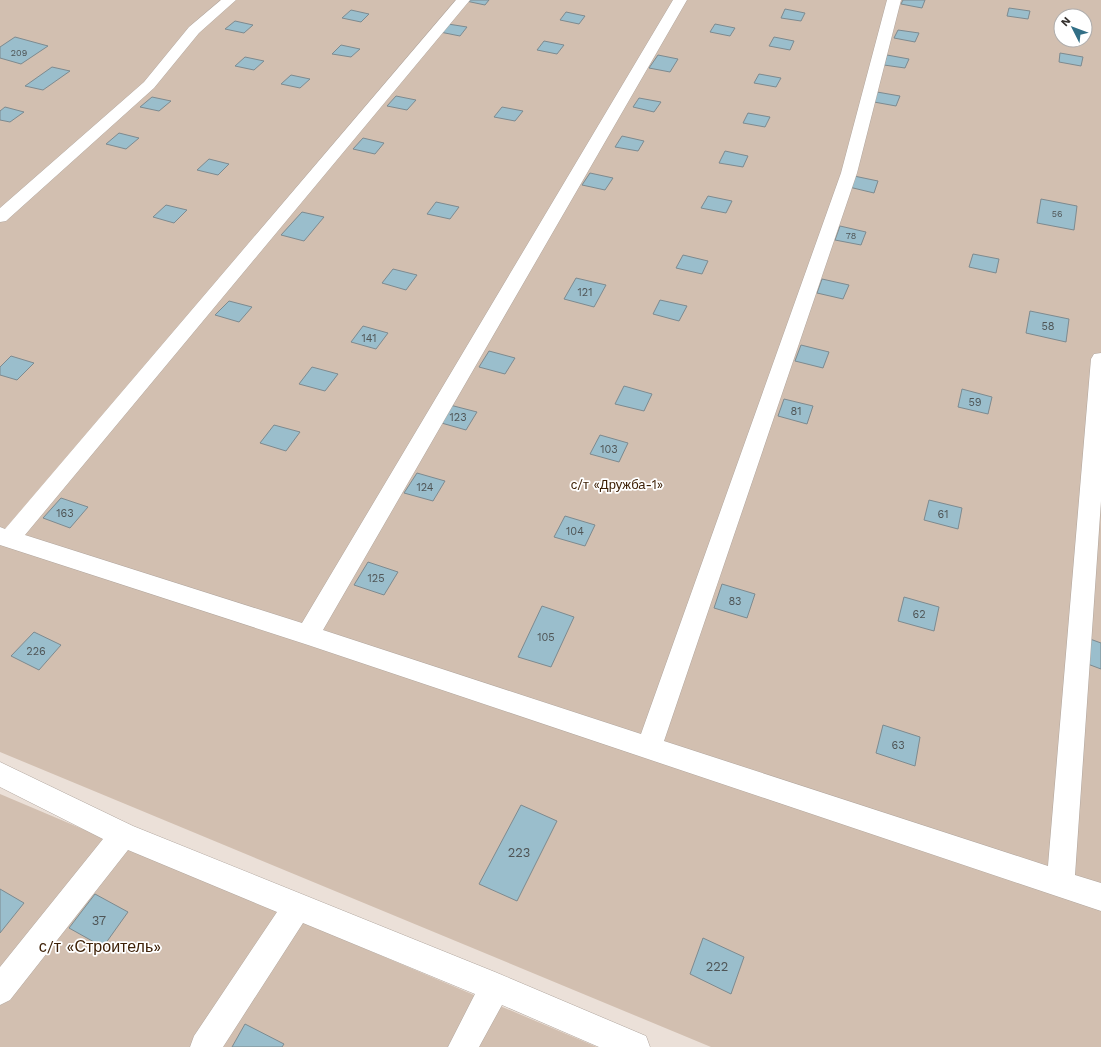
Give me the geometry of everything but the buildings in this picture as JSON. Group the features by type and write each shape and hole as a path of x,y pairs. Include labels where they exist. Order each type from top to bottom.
{"lane":[{"path":"0,217 149,85 194,30 229,0"},
{"path":"462,0 4,538 308,635 1101,897"},
{"path":"308,635 680,0"},
{"path":"649,748 849,173 894,0"},
{"path":"1061,883 1101,359"},
{"path":"0,774 122,835 494,987 635,1047"},
{"path":"0,990 122,835"},
{"path":"206,1047 297,907"},
{"path":"463,1047 494,987"}],"green space":[{"name":"с/т «Дружба-1»","path":"0,0 1101,0 1101,1047 711,1047 0,752"},
{"name":"с/т «Строитель»","path":"0,794 597,1047 0,1047"}]}
